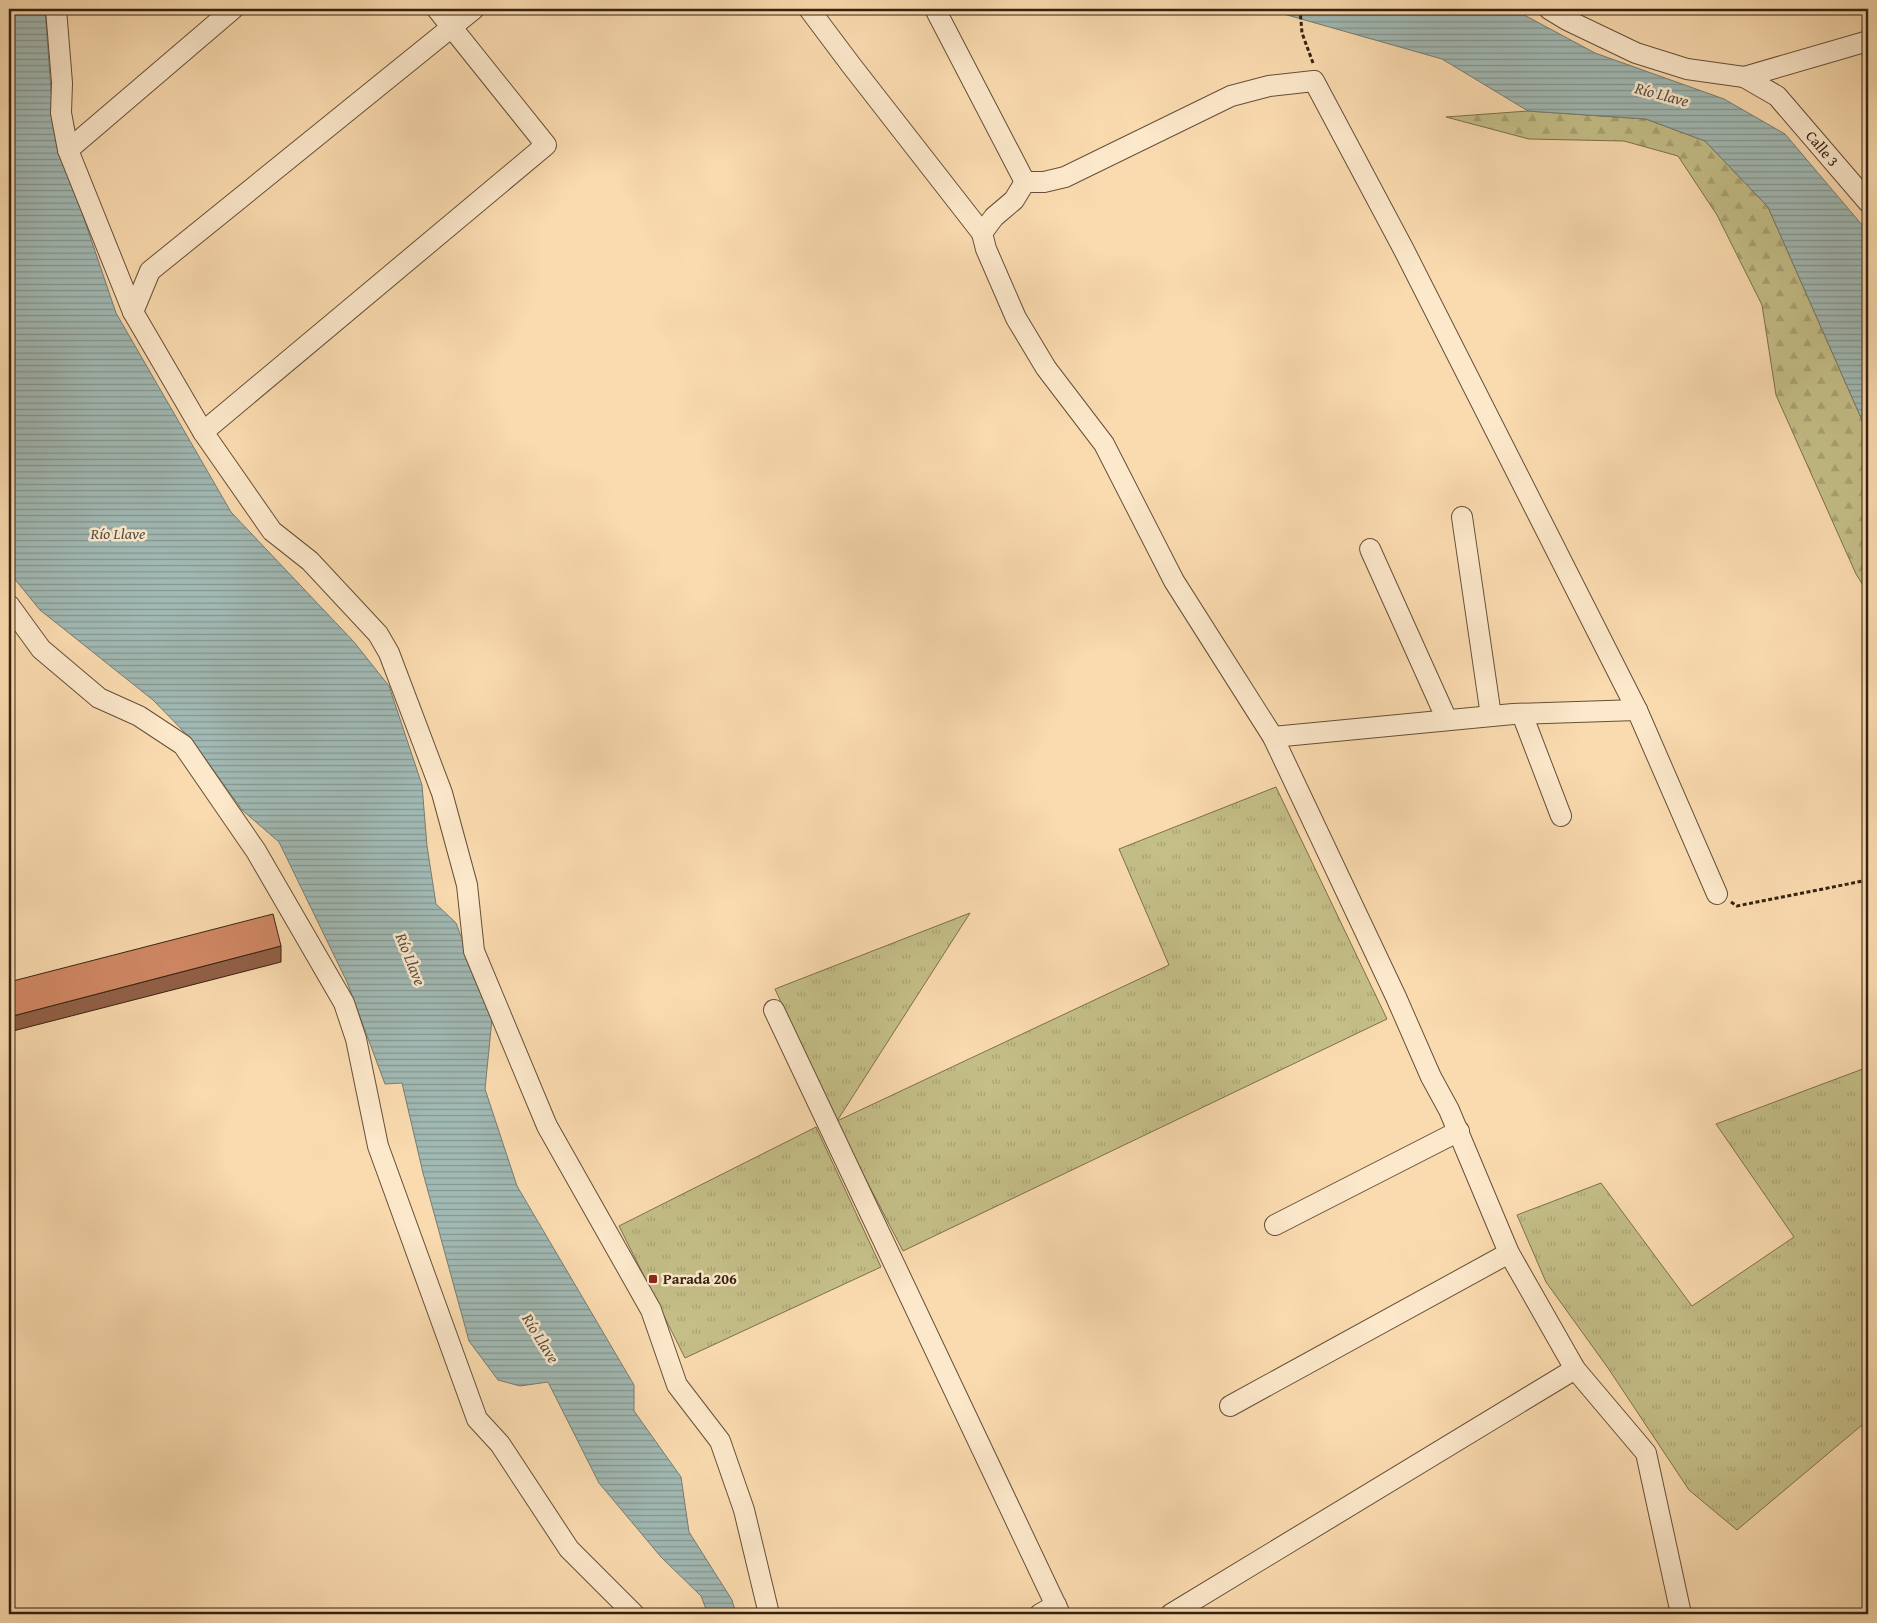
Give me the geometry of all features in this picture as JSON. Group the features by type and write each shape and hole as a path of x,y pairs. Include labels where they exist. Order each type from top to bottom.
{"street":[{"path":"56,9 62,84 61,113 68,150 133,312 204,432 272,531 310,561 378,634 388,653 442,793 467,885 474,951 547,1126 651,1310 677,1386 720,1442 744,1510 769,1614"},
{"path":"68,150 233,9"},
{"path":"204,432 546,145 438,9"},
{"path":"133,312 150,271 474,9"},
{"path":"809,9 850,65 982,233 986,249 1016,318 1046,368 1104,444 1174,581 1273,736 1396,997 1431,1077 1459,1131 1509,1253 1575,1369 1646,1453 1681,1614"},
{"path":"935,9 1025,182"},
{"path":"1542,9 1636,52 1686,69 1744,77 1868,41"},
{"name":"Calle 3","path":"1744,77 1777,96 1868,202"},
{"path":"1025,182 1044,182 1065,177 1230,96 1269,86 1314,81 1404,250 1637,710 1717,894"},
{"path":"982,233 994,216 1014,200 1025,182"},
{"path":"1462,517 1491,716"},
{"path":"1370,549 1447,720"},
{"path":"9,606 41,649 99,698 139,716 183,745 256,851 344,1003 356,1039 378,1146 477,1419 500,1444 568,1549 634,1614"},
{"path":"1273,736 1491,716 1637,710"},
{"path":"1522,714 1561,816"},
{"path":"774,1010 1052,1611"},
{"path":"1275,1225 1459,1131"},
{"path":"1230,1406 1509,1253"},
{"path":"1171,1614 1575,1369"}],"path":[{"path":"1300,9 1302,33 1313,64 1314,81"},
{"path":"1507,9 1517,11 1542,9"},
{"path":"1717,894 1737,906 1868,880"}],"green space":[{"path":"1528,111 1646,119 1705,141 1768,207 1862,420 1868,441 1868,593 1856,574 1776,395 1762,305 1717,215 1678,156 1624,141 1529,139 1446,117"},
{"path":"1276,787 1387,1019 903,1251 836,1122 775,989 970,913 837,1121 1169,965 1119,849"},
{"path":"1868,1067 1868,1420 1737,1530 1689,1490 1608,1368 1546,1282 1517,1215 1601,1183 1692,1306 1794,1237 1716,1124"},
{"path":"816,1127 881,1267 685,1358 619,1226"}],"water":[{"name":"Río Llave","path":"9,9 45,9 54,130 116,313 231,512 354,642 389,686 422,785 427,846 436,904 456,923 492,1019 485,1089 517,1186 634,1385 634,1411 681,1477 689,1532 732,1600 736,1614 708,1614 701,1596 661,1557 599,1483 548,1382 520,1386 498,1380 469,1341 423,1173 402,1083 385,1084 347,982 279,842 242,810 192,740 153,700 40,610 9,572"},
{"name":"Río Llave","path":"1266,9 1513,9 1595,53 1724,99 1785,134 1868,232 1868,441 1862,420 1768,207 1705,141 1646,119 1528,111 1442,59"}],"building":[{"path":"273,914 281,946 9,1017 9,982"}],"place":[{"name":"Parada 206","path":"653,1279"}]}
